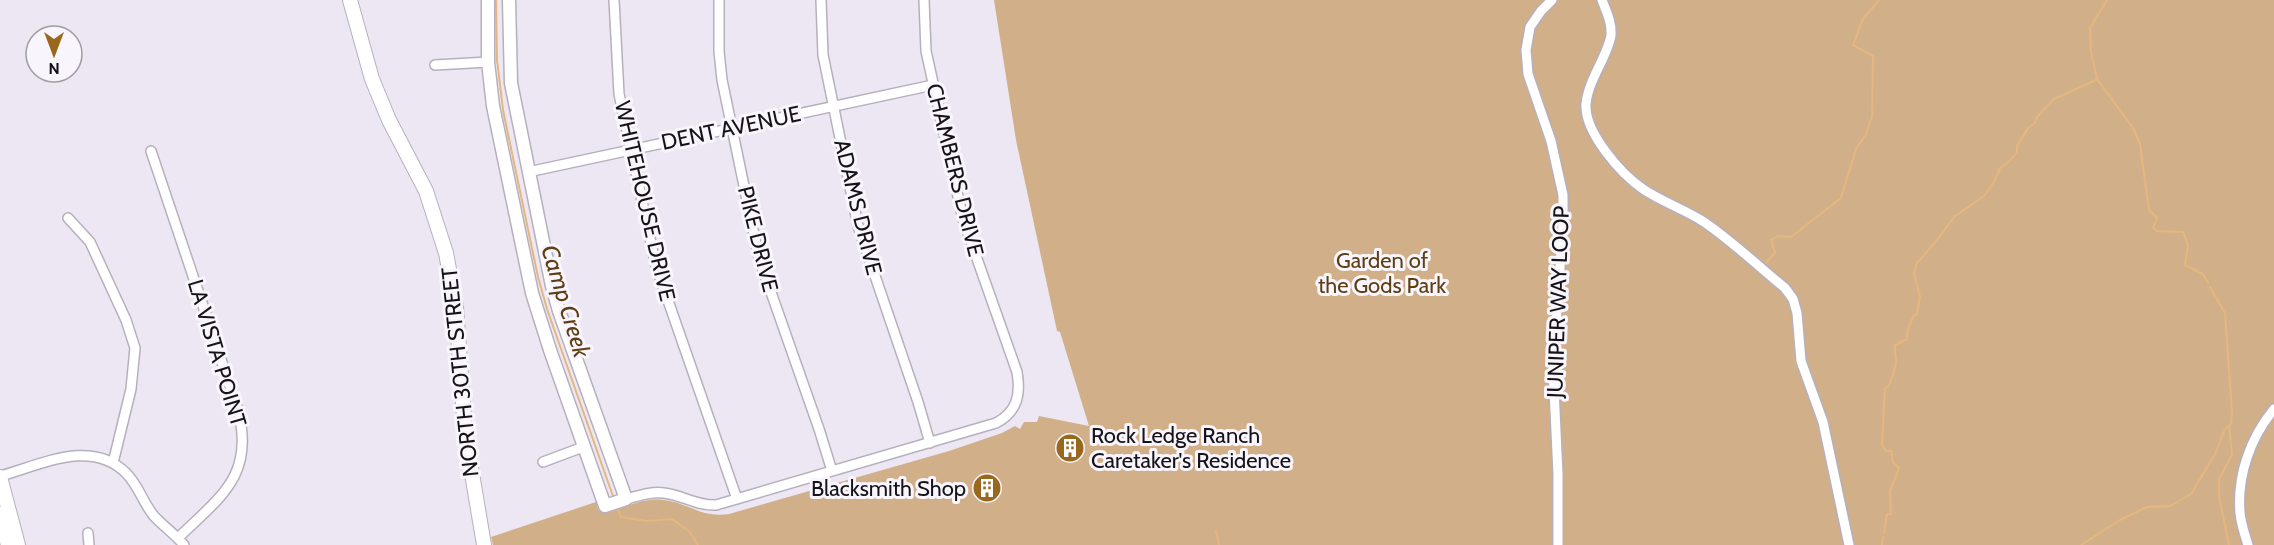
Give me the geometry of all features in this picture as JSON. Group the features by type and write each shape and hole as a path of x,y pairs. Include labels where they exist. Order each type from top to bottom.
{"main road":[{"name":"NORTH 30TH STREET","path":"350,0 375,88 426,191 446,253 456,307 465,432 484,545"},
{"path":"0,477 18,545"},
{"path":"0,514 8,545"}],"street":[{"path":"488,0 488,62 498,133 532,293 541,325 605,506 658,492 708,505 737,499 996,423 1010,415 1015,406 1026,411"},
{"path":"509,0 511,83 559,311 626,499"},
{"name":"WHITEHOUSE DRIVE","path":"614,0 619,94 659,277 737,499"},
{"name":"PIKE DRIVE","path":"719,0 720,66 763,270 832,471"},
{"name":"ADAMS DRIVE","path":"821,0 823,55 861,240 899,344 930,443"},
{"name":"CHAMBERS DRIVE","path":"924,0 924,39 963,219 1017,372 1019,393 1015,406"},
{"name":"JUNIPER WAY LOOP","path":"1552,0 1530,27 1526,50 1528,74 1551,141 1563,195 1553,368 1558,474 1558,545"},
{"path":"1602,0 1610,19 1611,36 1590,85 1586,105 1588,123 1599,143 1627,175 1643,189 1705,222 1785,288 1793,299 1797,313 1801,361 1823,422 1849,545"},
{"path":"435,65 488,62"},
{"name":"DENT AVENUE","path":"528,172 933,85"},
{"name":"LA VISTA POINT","path":"151,151 238,410 243,437 240,462 230,485 181,541"},
{"path":"68,218 90,242 126,320 135,348 131,389 113,463"},
{"path":"2248,545 2240,515 2240,484 2249,449 2274,410"},
{"path":"543,462 583,447"},
{"path":"0,477 76,455 94,456 113,463 132,479 155,517 181,541"},
{"path":"88,533 89,545"}],"green space":[{"name":"Garden of the Gods Park","path":"994,0 2274,0 2274,545 493,545 491,537 596,502 599,511 604,513 641,501 657,499 710,514 729,514 949,451 1002,433 1015,426 1020,429 1024,422 1037,422 1039,416 1089,426 1060,332 1057,331 1016,140"}],"waterway":[{"name":"Camp Creek","path":"496,0 497,60 503,110 538,277 547,309 614,499"},
{"path":"1765,264 1775,253 1771,240 1778,236 1791,237 1841,198 1856,149 1865,136 1872,117 1873,56 1853,45 1863,19 1879,0"},
{"path":"2107,0 2090,28 2091,52 2097,79 2133,128 2140,144 2149,210 2157,218 2153,228 2157,231 2183,232 2188,245 2185,265 2203,274 2208,283"},
{"path":"1884,532 1887,514 1891,514 1890,491 1899,468 1893,462 1891,451 1886,451 1882,445 1885,388 1888,387 1895,367 1895,345 1907,339 1908,329 1914,315 1917,314 1920,297 1914,273 1917,263 1954,217 1984,196 2000,168 2017,152 2017,146 2028,128 2035,123 2037,117 2054,99 2098,79"},
{"path":"2081,545 2120,520 2147,507 2170,506 2191,494 2215,454 2225,429 2231,424 2225,313 2210,287"},
{"path":"2229,426 2232,455 2219,479 2219,496 2229,545"},
{"name":"Camp Creek","path":"617,507 621,517 647,521 672,519 690,532 698,545"},
{"path":"1216,531 1219,545"},
{"path":"1882,545 1883,537"}],"place":[{"name":"Rock Ledge Ranch Caretaker's Residence","path":"1070,448"},
{"name":"Blacksmith Shop","path":"987,488"}]}
